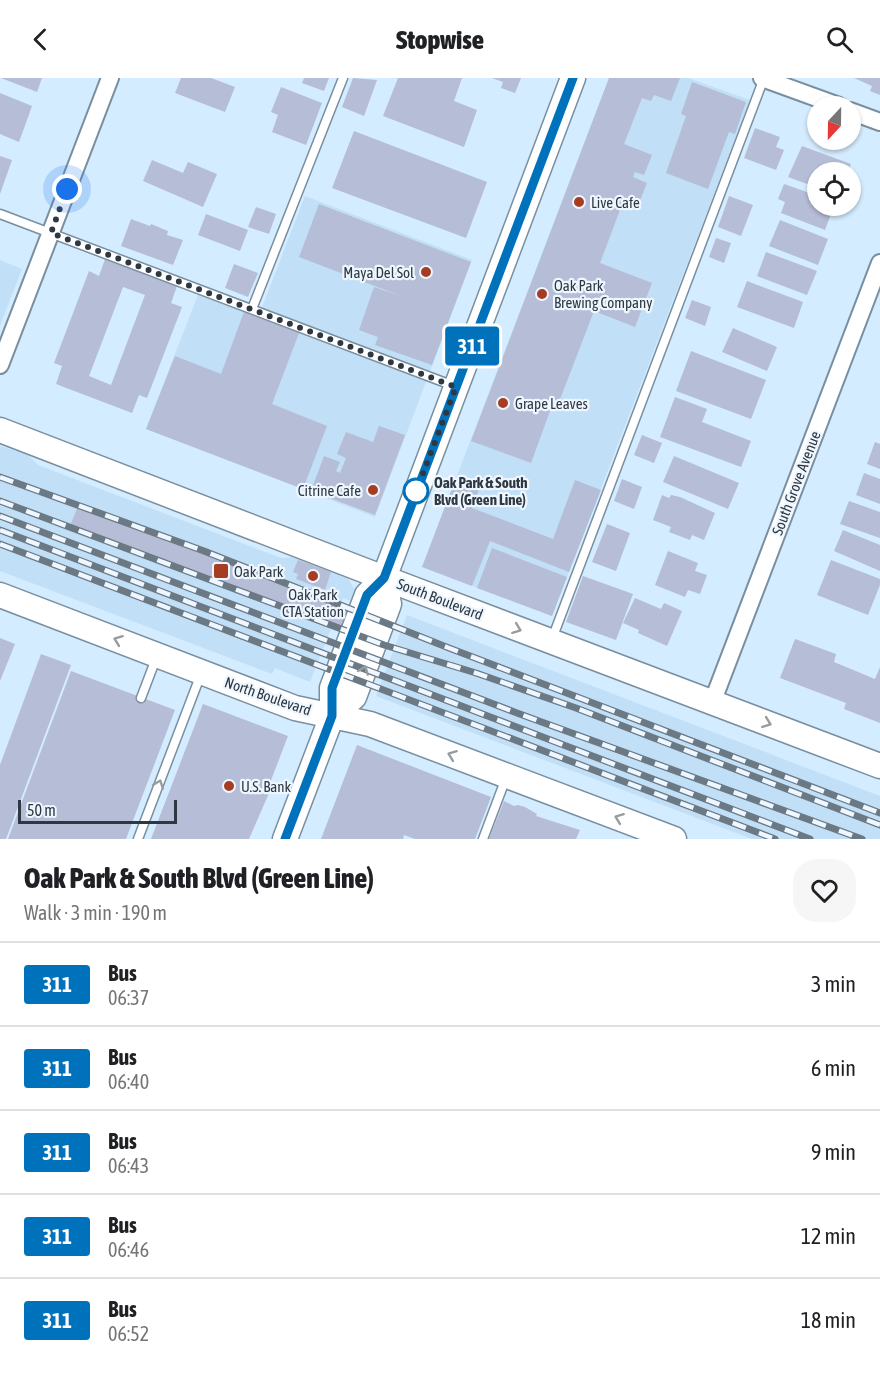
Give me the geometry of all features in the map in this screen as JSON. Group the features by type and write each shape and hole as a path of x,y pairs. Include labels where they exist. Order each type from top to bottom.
{"street":[{"path":"0,365 110,78"},
{"path":"285,839 332,716 332,688 367,595 384,578 573,78"},
{"path":"763,78 811,96"},
{"path":"861,115 880,122"},
{"name":"South Grove Avenue","path":"712,703 880,263"},
{"name":"South Boulevard","path":"0,430 712,703 879,762"},
{"name":"North Boulevard","path":"0,596 295,708 370,724 674,839"}],"lane":[{"path":"252,309 343,78"},
{"path":"551,642 763,78"},
{"path":"0,214 456,387"},
{"path":"141,698 158,655"},
{"path":"138,839 202,672"},
{"path":"483,839 506,776"}],"shaded area":[{"path":"609,78 688,78 750,100 552,616 422,567"},
{"path":"305,196 472,260 375,517 146,429 199,292 259,315"},
{"path":"0,260 22,269 0,326"},
{"path":"0,446 28,455 38,465 281,558 298,557 346,575 355,590 353,602 343,598 310,682 275,668 272,674 0,571"},
{"path":"407,615 880,796 880,839 752,839 376,696"}],"building":[{"path":"1,78 42,78 37,92"},
{"path":"181,78 211,78 235,87 225,112 175,93"},
{"path":"304,78 329,78 324,91 302,83"},
{"path":"353,78 377,80 364,116 342,107"},
{"path":"398,78 462,78 454,101 477,110 464,147 383,116"},
{"path":"492,78 521,78 515,93 501,88 503,82"},
{"path":"609,78 680,78 671,101 654,95 651,101 642,98 624,144 652,155 644,175 635,172 633,177 647,183 637,208 623,202 600,263 652,283 635,327 594,311 559,402 554,400 531,463 471,441"},
{"path":"854,78 880,78 880,95 870,91 872,86"},
{"path":"692,82 746,102 735,134 729,132 708,189 666,173 686,116 681,114"},
{"path":"281,87 322,103 306,145 272,132 278,115 271,112"},
{"path":"0,93 32,106 19,142 0,134"},
{"path":"755,128 780,137 776,147 784,150 776,170 744,158"},
{"path":"354,131 487,182 466,238 332,188"},
{"path":"802,146 807,150 846,162 807,162 807,184 788,177"},
{"path":"0,156 12,160 0,194"},
{"path":"152,160 183,173 188,162 217,174 203,207 143,181"},
{"path":"784,184 807,192 807,216 830,216 825,230 781,213 785,202 778,199"},
{"path":"729,196 753,205 741,236 718,227"},
{"path":"319,204 471,262 432,365 375,345 378,337 359,330 374,287 401,296 299,257"},
{"path":"256,207 276,214 269,234 248,227"},
{"path":"206,214 248,230 240,251 198,235"},
{"path":"131,219 150,226 151,224 168,231 167,235 183,240 173,265 121,246"},
{"path":"780,220 828,239 818,265 769,246"},
{"path":"716,238 731,243 724,263 709,257"},
{"path":"766,252 817,271 807,295 757,276"},
{"path":"105,259 177,286 171,303 182,307 147,398 139,395 132,413 56,384 62,366 54,363 89,271 99,276","holes":["123,287 145,295 111,385 89,376"]},
{"path":"234,264 258,273 248,297 225,288"},
{"path":"747,281 803,302 794,328 737,307"},
{"path":"692,300 711,307 705,326 685,318"},
{"path":"244,312 299,333 272,404 327,426 303,489 146,429 175,356 221,374"},
{"path":"733,328 777,347 767,371 722,352"},
{"path":"691,351 766,380 751,419 676,391"},
{"path":"675,397 707,409 702,422 751,441 741,467 660,437"},
{"path":"379,426 405,435 375,515 311,491 324,456 340,462 336,471 340,473 346,458 337,454 346,432 373,442"},
{"path":"642,435 662,443 654,463 634,455"},
{"path":"875,442 880,444 880,469 867,464"},
{"path":"674,456 739,483 728,509 663,482"},
{"path":"864,473 880,479 880,504 856,495"},
{"path":"456,478 480,487 472,508 553,539 575,480 601,490 569,572 490,541 472,586 422,567"},
{"path":"622,479 642,487 634,509 614,501"},
{"path":"662,495 669,498 671,495 680,497 715,513 704,540 692,535 690,540 669,532 671,527 653,520"},
{"path":"849,501 880,512 880,538 840,524"},
{"path":"79,504 205,550 378,618 369,640 69,528"},
{"path":"607,524 630,533 616,571 592,562"},
{"path":"843,530 880,545 880,571 834,551"},
{"path":"492,548 567,577 552,616 477,588"},
{"path":"668,551 698,563 695,571 707,575 700,594 688,590 685,597 655,585"},
{"name":"Oak Park CTA Station","path":"298,560 331,572 325,590 296,579 298,574 293,572"},
{"path":"831,560 880,579 880,585 868,615 817,595"},
{"path":"583,576 633,594 616,640 566,622"},
{"path":"635,598 661,609 664,603 682,611 667,646 638,633 639,630 623,623"},
{"path":"0,638 15,644 0,681"},
{"path":"795,639 836,654 834,662 875,679 880,667 880,723 844,709 846,703 780,678"},
{"path":"41,654 71,665 6,839 0,839 0,765"},
{"path":"71,671 175,710 126,839 8,839"},
{"path":"203,704 288,736 270,783 273,784 249,839 151,839"},
{"path":"357,745 491,797 475,839 415,839 404,835 403,839 321,839"},
{"path":"504,801 514,806 525,807 537,814 536,816 580,830 576,839 489,839"}],"railway":[{"path":"0,477 204,551 449,648 880,813"},
{"path":"0,501 384,645 476,673 576,708 880,825"},
{"path":"0,516 517,713 862,839"},
{"path":"0,530 810,839"},
{"path":"0,544 775,839"}],"bus line":[{"name":"311","path":"285,839 332,716 332,688 367,595 384,578 573,78"}],"place":[{"name":"Live Cafe","path":"579,202"},
{"name":"Maya Del Sol","path":"426,272"},
{"name":"Oak Park Brewing Company","path":"542,294"},
{"name":"Grape Leaves","path":"503,403"},
{"name":"Citrine Cafe","path":"373,490"},
{"name":"Oak Park & South Blvd (Green Line)","path":"416,491"},
{"name":"Oak Park","path":"221,571"},
{"name":"Oak Park CTA Station","path":"313,576"},
{"name":"U.S. Bank","path":"229,786"}],"route":[{"path":"67,189 51,233 456,387 414,497 416,491"}]}
